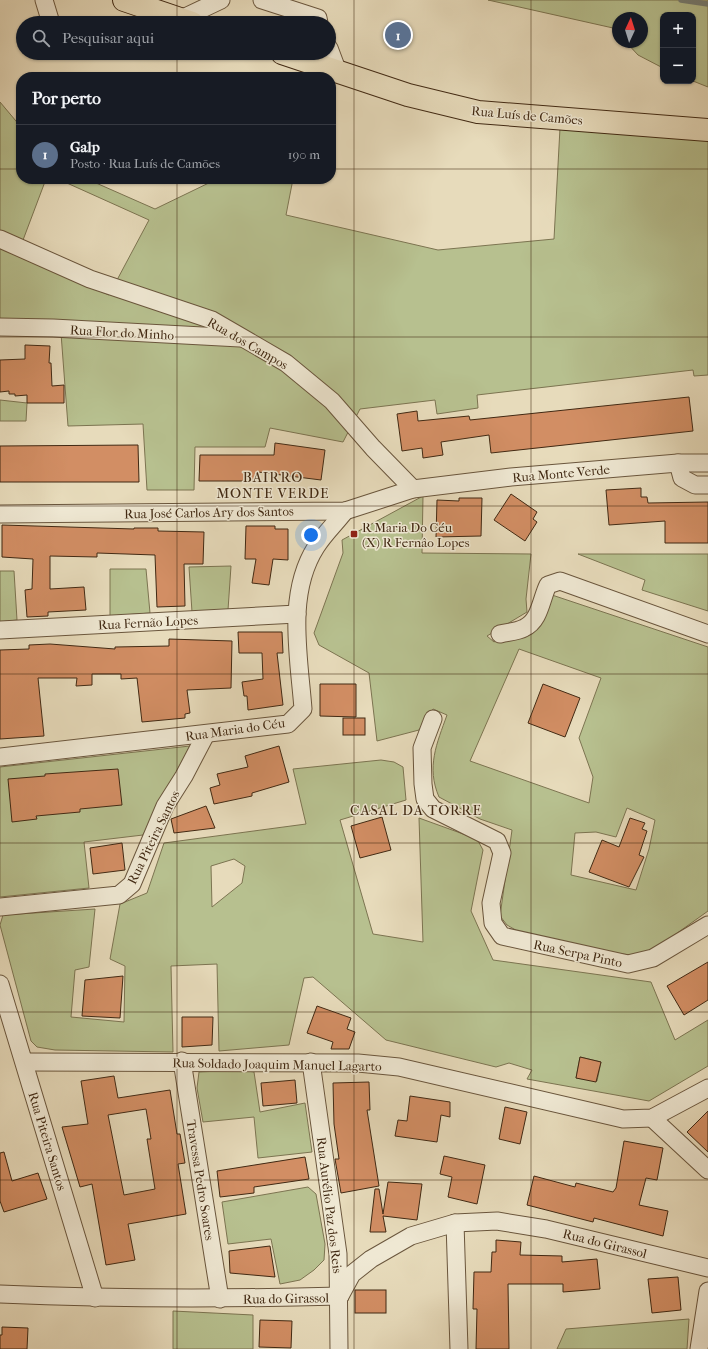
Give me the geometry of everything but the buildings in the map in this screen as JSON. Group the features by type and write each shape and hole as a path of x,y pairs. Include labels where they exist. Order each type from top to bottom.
{"main road":[{"path":"124,0 162,16"},
{"name":"Rua Luís de Camões","path":"303,60 408,95 478,112 708,130"}],"street":[{"path":"44,0 49,16"},
{"path":"182,16 221,0"},
{"path":"262,0 312,16"},
{"path":"334,60 338,72"},
{"name":"Rua dos Campos","path":"0,240 90,278 212,320 286,362 332,401 414,489"},
{"name":"Rua Flor do Minho","path":"0,328 53,328 244,338"},
{"path":"678,463 682,478 695,485 708,485"},
{"name":"Rua Monte Verde","path":"414,489 511,477 678,463 708,463"},
{"name":"Rua José Carlos Ary dos Santos","path":"0,514 345,511 414,489"},
{"name":"Rua Maria do Céu","path":"0,757 288,724 303,709 297,614 304,571 316,546 345,511"},
{"path":"500,634 524,628 530,624 536,617 548,585 560,582 708,634"},
{"name":"Rua Fernão Lopes","path":"0,630 297,614"},
{"name":"Rua Serpa Pinto","path":"434,719 422,748 425,799 433,809 497,841 502,853 491,903 493,923 502,936 628,964 653,958 708,925"},
{"name":"Rua Piteira Santos","path":"0,907 119,895 132,884 159,818 184,776 206,734"},
{"name":"Rua Piteira Santos","path":"0,984 95,1298"},
{"name":"Rua Soldado Joaquim Manuel Lagarto","path":"24,1062 182,1061 358,1063 399,1067 623,1119 652,1118 708,1088"},
{"name":"Travessa Pedro Soares","path":"182,1061 220,1299"},
{"name":"Rua Aurélio Paz dos Reis","path":"311,1062 338,1254 340,1296 339,1349"},
{"path":"652,1118 708,1170"},
{"name":"Rua do Girassol","path":"0,1294 95,1298 220,1299 340,1296 352,1274 370,1258 411,1236 455,1223 497,1221 546,1229 708,1268"},
{"path":"455,1223 459,1349"},
{"path":"700,1349 708,1291"}],"green space":[{"path":"488,0 708,0 708,87 696,82 696,12 660,12 660,66 638,55 632,48 648,48 648,12 612,12 612,28"},
{"path":"0,102 16,121 16,184 44,184 17,256 109,295 149,220 69,184 98,184 155,209 207,184 292,184 286,215 438,250 554,239 560,128 708,139 708,375 694,376 693,370 477,395 478,408 437,414 435,400 360,409 343,442 270,428 265,447 195,447 194,490 147,490 143,424 68,426 60,320 0,320"},
{"path":"0,400 27,403 26,421 0,421"},
{"path":"423,496 422,553 531,554 526,599 527,612 487,636 494,642 546,608 552,595 708,647 708,911 655,949 633,955 610,953 519,932 507,925 500,916 512,830 480,819 439,797 435,786 433,775 434,755 447,715 433,709 419,730 377,741 369,673 319,645 314,633 343,553 342,540","holes":["519,649 601,678 579,738 593,777 589,803 470,761","627,808 655,820 649,849 636,890 571,875 575,833 596,832 616,837"]},
{"path":"578,554 708,554 708,611 642,590 645,580"},
{"path":"231,566 228,610 192,612 189,567"},
{"path":"110,569 146,569 150,613 110,616"},
{"path":"0,571 14,571 17,620 0,622"},
{"path":"190,746 143,835 84,842 89,888 0,897 0,767"},
{"path":"381,760 394,762 403,767 406,800 340,820 373,934 423,942 419,818 477,839 483,850 471,911 493,960 651,982 675,1040 708,1020 708,1066 649,1101 527,1079 532,1070 509,1063 496,1067 386,1040 313,977 304,978 289,1045 219,1051 217,964 171,966 173,1052 55,1050 37,1047 31,1041 0,925 3,915 95,909 89,967 75,970 71,1017 124,1022 125,966 110,959 120,904 147,893 164,843 306,824 293,769","holes":["234,859 245,866 242,883 212,907 211,866","580,1057 601,1062 597,1081 576,1078"]},
{"path":"242,1070 254,1072 260,1112 305,1103 312,1152 258,1158 254,1117 203,1122 197,1088 199,1072"},
{"path":"308,1187 316,1194 325,1244 324,1260 314,1270 300,1280 280,1284 271,1239 228,1244 222,1202"},
{"path":"173,1311 253,1315 253,1349 173,1349"},
{"path":"689,1319 687,1349 557,1349 566,1329"}],"waterway":[{"path":"681,0 708,4"}],"place":[{"name":"Galp","path":"398,35"},
{"name":"R Maria Do Céu (X) R Fernâo Lopes","path":"354,534"}],"district":[{"name":"BAIRRO MONTE VERDE","path":"273,486"},
{"name":"CASAL DA TORRE","path":"416,810"}]}
